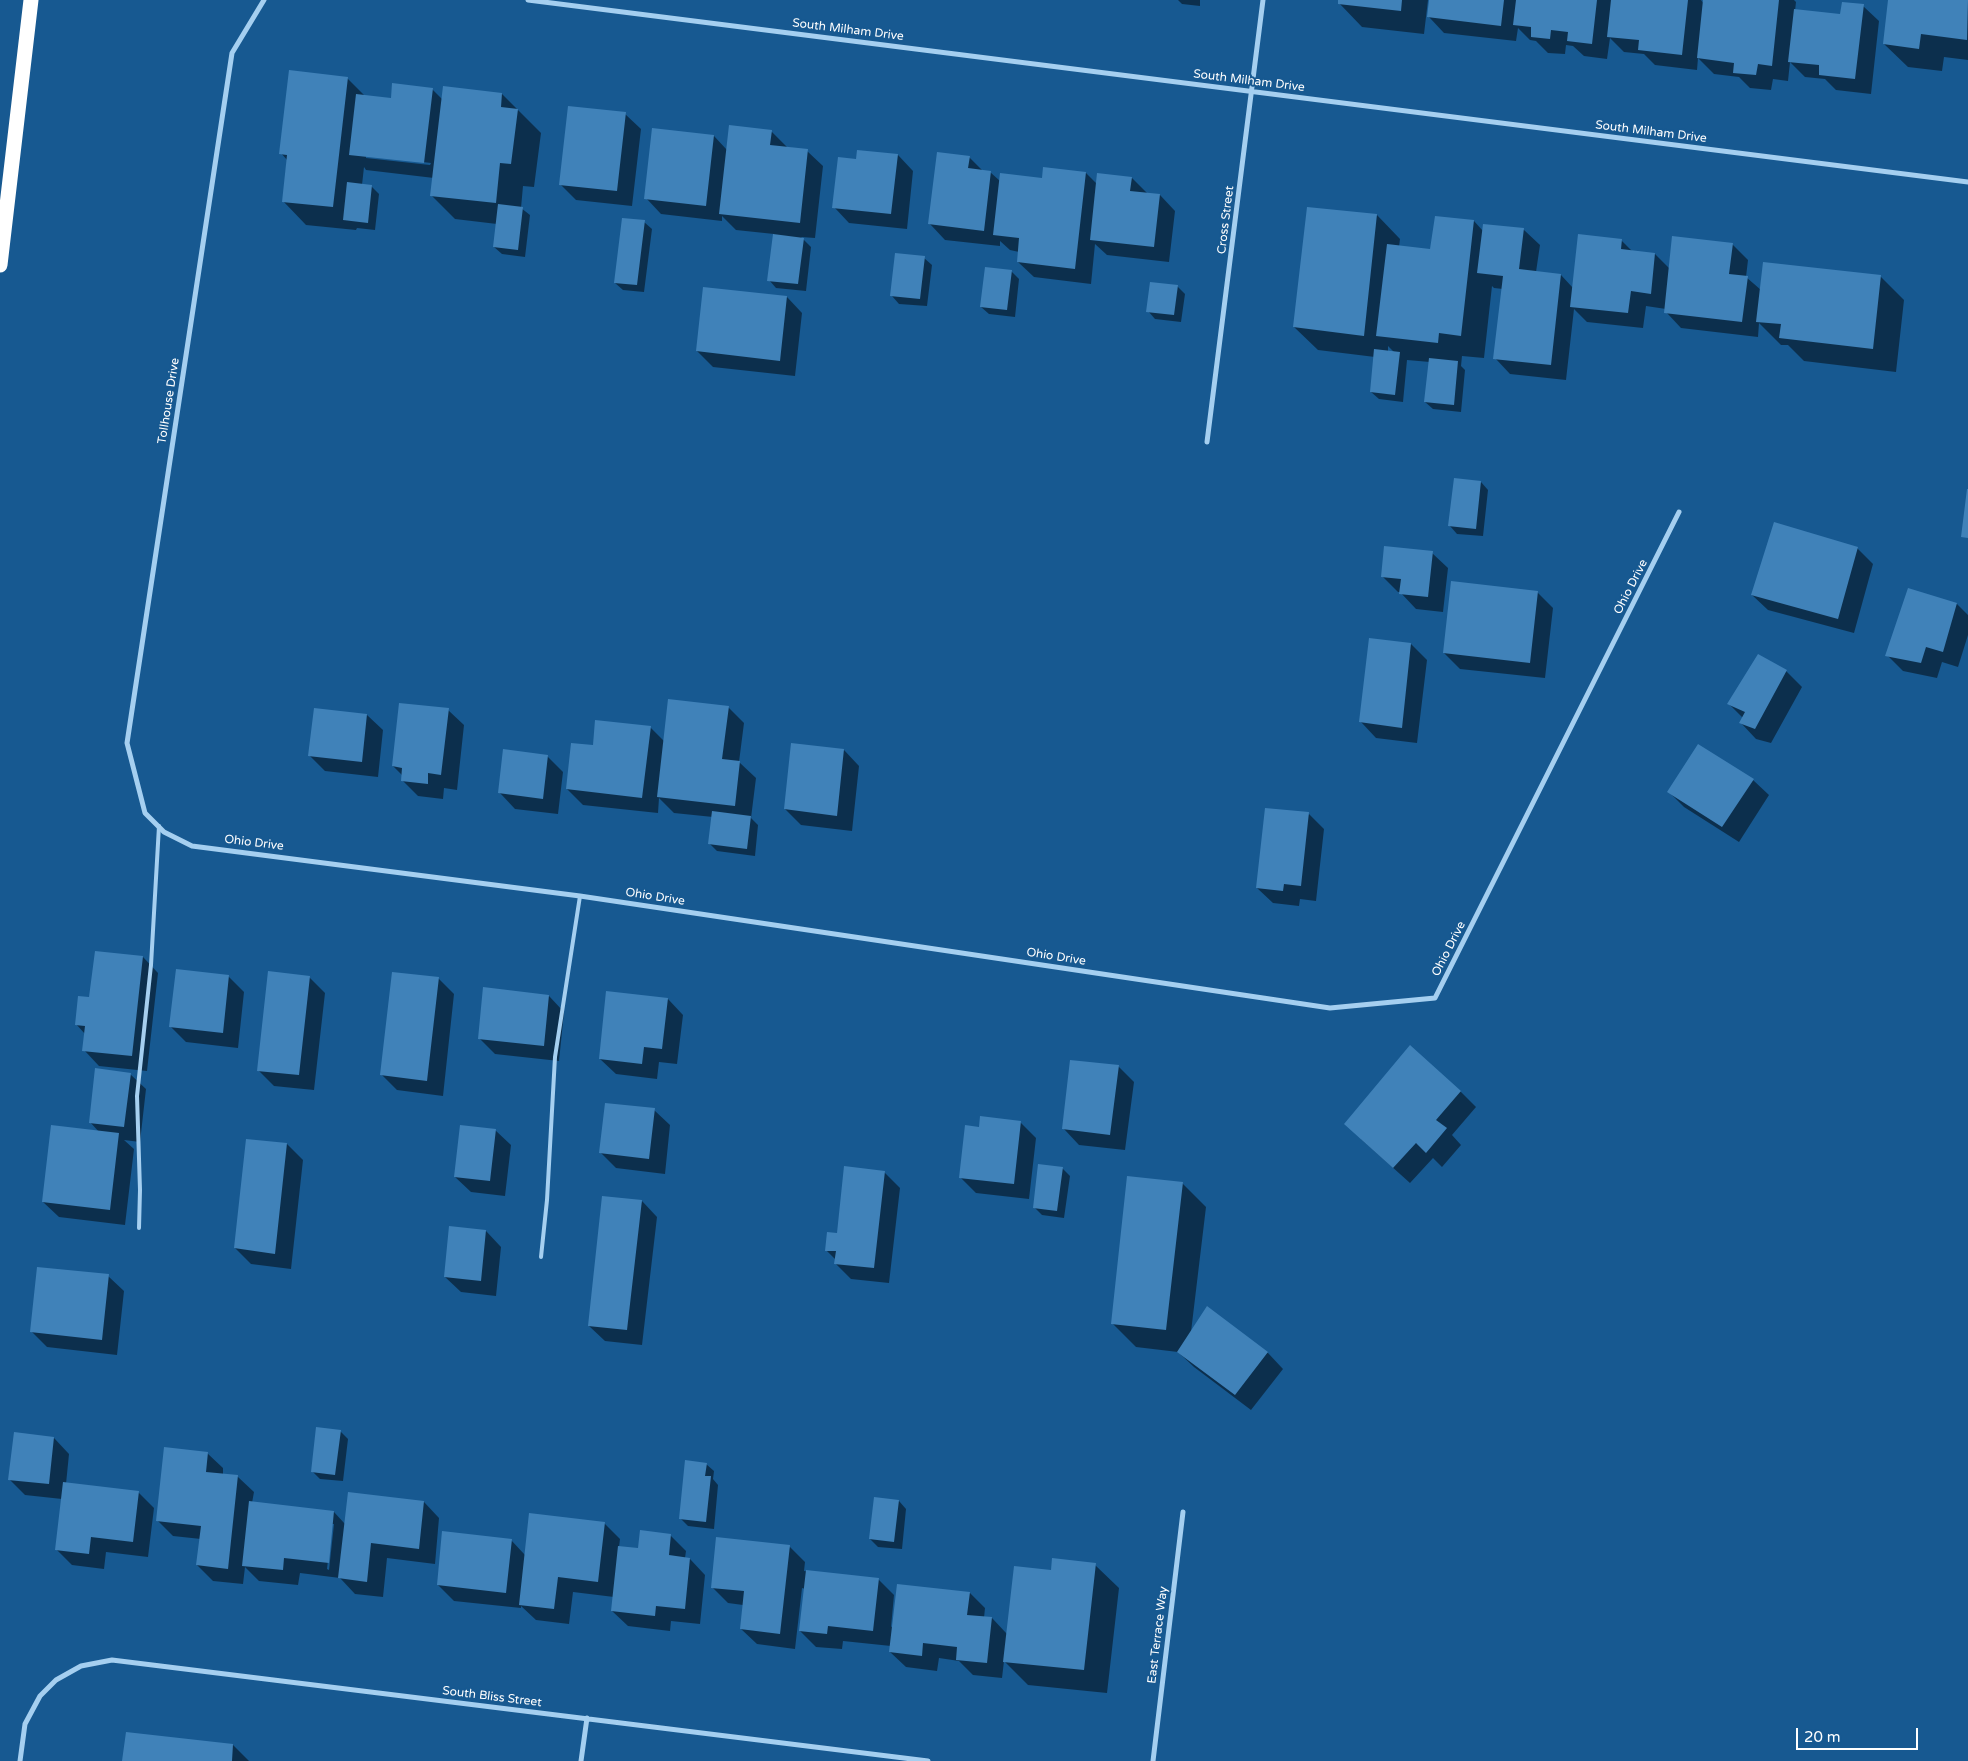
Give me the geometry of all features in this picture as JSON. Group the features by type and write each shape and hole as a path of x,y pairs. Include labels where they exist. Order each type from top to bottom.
{"highway":[{"path":"0,265 31,0"}],"street":[{"name":"Tollhouse Drive","path":"145,813 127,743 232,53 264,0"},
{"name":"South Milham Drive","path":"528,0 1968,182"},
{"name":"Cross Street","path":"1208,442 1264,0"},
{"name":"Ohio Drive","path":"145,813 164,832 192,846 580,896 1330,1008 1435,998 1679,512"},
{"name":"East Terrace Way","path":"1153,1761 1183,1512"},
{"name":"South Bliss Street","path":"20,1761 25,1724 40,1696 56,1680 81,1666 112,1660 928,1761"},
{"path":"582,1761 587,1718"}],"lane":[{"path":"139,1228 140,1190 137,1096 151,965 158,826"},
{"path":"541,1256 547,1200 555,1057 580,896"}],"building":[{"path":"1338,0 1402,0 1401,11 1338,4"},
{"path":"1429,0 1504,0 1501,26 1427,17"},
{"path":"1516,0 1597,0 1592,44 1567,41 1568,32 1551,30 1550,39 1531,37 1531,27 1513,25"},
{"path":"1611,0 1688,0 1682,55 1638,50 1639,40 1607,37"},
{"path":"1703,0 1779,0 1772,66 1758,64 1756,75 1733,73 1734,63 1697,58"},
{"path":"1888,0 1968,0 1967,40 1921,34 1919,49 1883,44"},
{"path":"1842,2 1864,4 1855,79 1819,75 1819,65 1788,62 1794,9 1840,14"},
{"path":"289,70 348,77 333,207 282,202 287,155 279,154"},
{"path":"392,83 433,88 424,163 349,155 356,94 391,98"},
{"path":"443,86 502,93 501,107 518,109 511,164 500,163 496,203 430,196"},
{"path":"568,106 626,112 617,191 559,185"},
{"path":"729,125 772,130 770,145 808,149 800,223 719,214"},
{"path":"652,128 714,135 706,206 644,199"},
{"path":"857,150 898,154 891,214 832,208 838,157 856,159"},
{"path":"937,152 970,156 968,168 991,171 984,231 928,224"},
{"path":"1043,167 1086,172 1075,269 1017,262 1019,238 993,235 1000,173 1042,178"},
{"path":"1097,173 1132,177 1130,191 1160,194 1154,247 1090,240"},
{"path":"347,182 372,185 368,223 343,220"},
{"path":"498,204 523,207 518,250 493,247"},
{"path":"1307,207 1377,214 1364,336 1293,327"},
{"path":"1435,216 1474,220 1461,336 1439,333 1438,343 1376,336 1387,244 1430,249"},
{"path":"622,218 645,220 637,285 614,283"},
{"path":"1483,224 1524,228 1519,269 1561,274 1551,365 1493,359 1503,276 1477,273"},
{"path":"773,234 804,238 798,284 767,281"},
{"path":"1578,234 1622,239 1621,249 1655,253 1651,294 1631,291 1628,313 1570,307"},
{"path":"1672,236 1733,243 1729,274 1748,276 1742,322 1664,313"},
{"path":"895,253 925,256 920,299 890,296"},
{"path":"1763,262 1881,275 1873,349 1779,338 1781,324 1756,322"},
{"path":"985,267 1012,270 1007,310 980,307"},
{"path":"1150,282 1178,285 1174,315 1146,312"},
{"path":"703,287 787,296 780,361 696,351"},
{"path":"1374,349 1400,352 1395,395 1370,392"},
{"path":"1429,358 1458,361 1454,405 1424,402"},
{"path":"1454,478 1481,481 1476,529 1448,526"},
{"path":"1968,489 1968,538 1961,537"},
{"path":"1774,522 1858,547 1838,619 1751,595"},
{"path":"1384,546 1433,551 1428,597 1399,594 1401,579 1381,577"},
{"path":"1451,581 1538,591 1530,663 1443,653"},
{"path":"1908,588 1957,603 1943,652 1926,647 1921,663 1885,656"},
{"path":"1369,638 1411,643 1402,728 1359,722"},
{"path":"1758,654 1787,670 1755,729 1739,723 1745,712 1727,704"},
{"path":"668,699 729,706 722,759 740,761 735,806 657,797"},
{"path":"399,703 449,708 441,775 428,773 428,784 401,781 402,768 392,766"},
{"path":"314,708 367,714 362,762 308,756"},
{"path":"595,720 651,726 642,798 566,789 571,743 593,745"},
{"path":"791,743 844,749 837,816 784,809"},
{"path":"1698,744 1754,779 1722,827 1667,792"},
{"path":"503,749 548,755 543,799 498,793"},
{"path":"1265,808 1309,812 1301,886 1284,884 1283,891 1256,888"},
{"path":"712,811 751,816 747,849 708,844"},
{"path":"95,951 143,956 132,1056 82,1051 85,1026 75,1025 78,996 89,997"},
{"path":"176,969 229,975 223,1033 169,1027"},
{"path":"268,971 310,976 299,1075 257,1071"},
{"path":"392,972 439,977 427,1081 380,1075"},
{"path":"483,987 549,995 544,1046 478,1039"},
{"path":"606,991 668,998 662,1049 644,1047 642,1064 599,1059"},
{"path":"1410,1045 1461,1091 1436,1120 1447,1128 1426,1153 1416,1143 1393,1168 1344,1124"},
{"path":"1070,1060 1119,1065 1110,1135 1062,1129"},
{"path":"95,1068 131,1073 124,1127 89,1123"},
{"path":"605,1103 655,1108 649,1159 599,1153"},
{"path":"980,1116 1021,1121 1014,1184 959,1178 965,1125 979,1127"},
{"path":"51,1125 119,1133 110,1210 42,1202"},
{"path":"460,1125 496,1129 490,1181 454,1177"},
{"path":"246,1139 287,1143 275,1254 234,1248"},
{"path":"1038,1164 1063,1167 1057,1211 1033,1208"},
{"path":"844,1166 885,1171 874,1268 834,1264 836,1251 825,1251 827,1232 837,1233"},
{"path":"1127,1176 1183,1182 1166,1330 1111,1324"},
{"path":"602,1196 642,1200 627,1330 588,1326"},
{"path":"449,1226 486,1230 481,1281 444,1277"},
{"path":"37,1267 109,1274 102,1340 30,1332"},
{"path":"1207,1306 1268,1352 1235,1395 1177,1352"},
{"path":"316,1427 341,1430 335,1475 311,1472"},
{"path":"14,1432 54,1437 49,1484 8,1480"},
{"path":"164,1447 208,1452 206,1472 238,1475 228,1569 196,1565 201,1526 156,1521"},
{"path":"685,1460 707,1463 705,1476 711,1476 706,1522 679,1519"},
{"path":"63,1482 139,1491 133,1542 91,1537 89,1554 55,1550"},
{"path":"348,1492 424,1501 419,1549 371,1543 367,1582 338,1578"},
{"path":"874,1497 899,1500 894,1542 869,1539"},
{"path":"249,1501 334,1511 329,1563 284,1558 283,1570 242,1566"},
{"path":"529,1513 605,1522 598,1582 558,1577 554,1609 519,1605"},
{"path":"640,1530 671,1534 669,1555 690,1558 685,1609 656,1606 655,1616 611,1611 618,1546 638,1548"},
{"path":"442,1531 512,1539 506,1593 437,1585"},
{"path":"716,1537 790,1545 780,1634 740,1629 744,1591 711,1588"},
{"path":"1052,1558 1096,1563 1084,1670 1003,1662 1014,1566 1051,1570"},
{"path":"806,1570 879,1578 873,1631 828,1626 827,1634 799,1631"},
{"path":"897,1584 970,1592 967,1615 992,1617 987,1663 956,1660 957,1647 923,1643 922,1656 889,1652"},
{"path":"126,1732 233,1744 232,1761 122,1761"}]}
